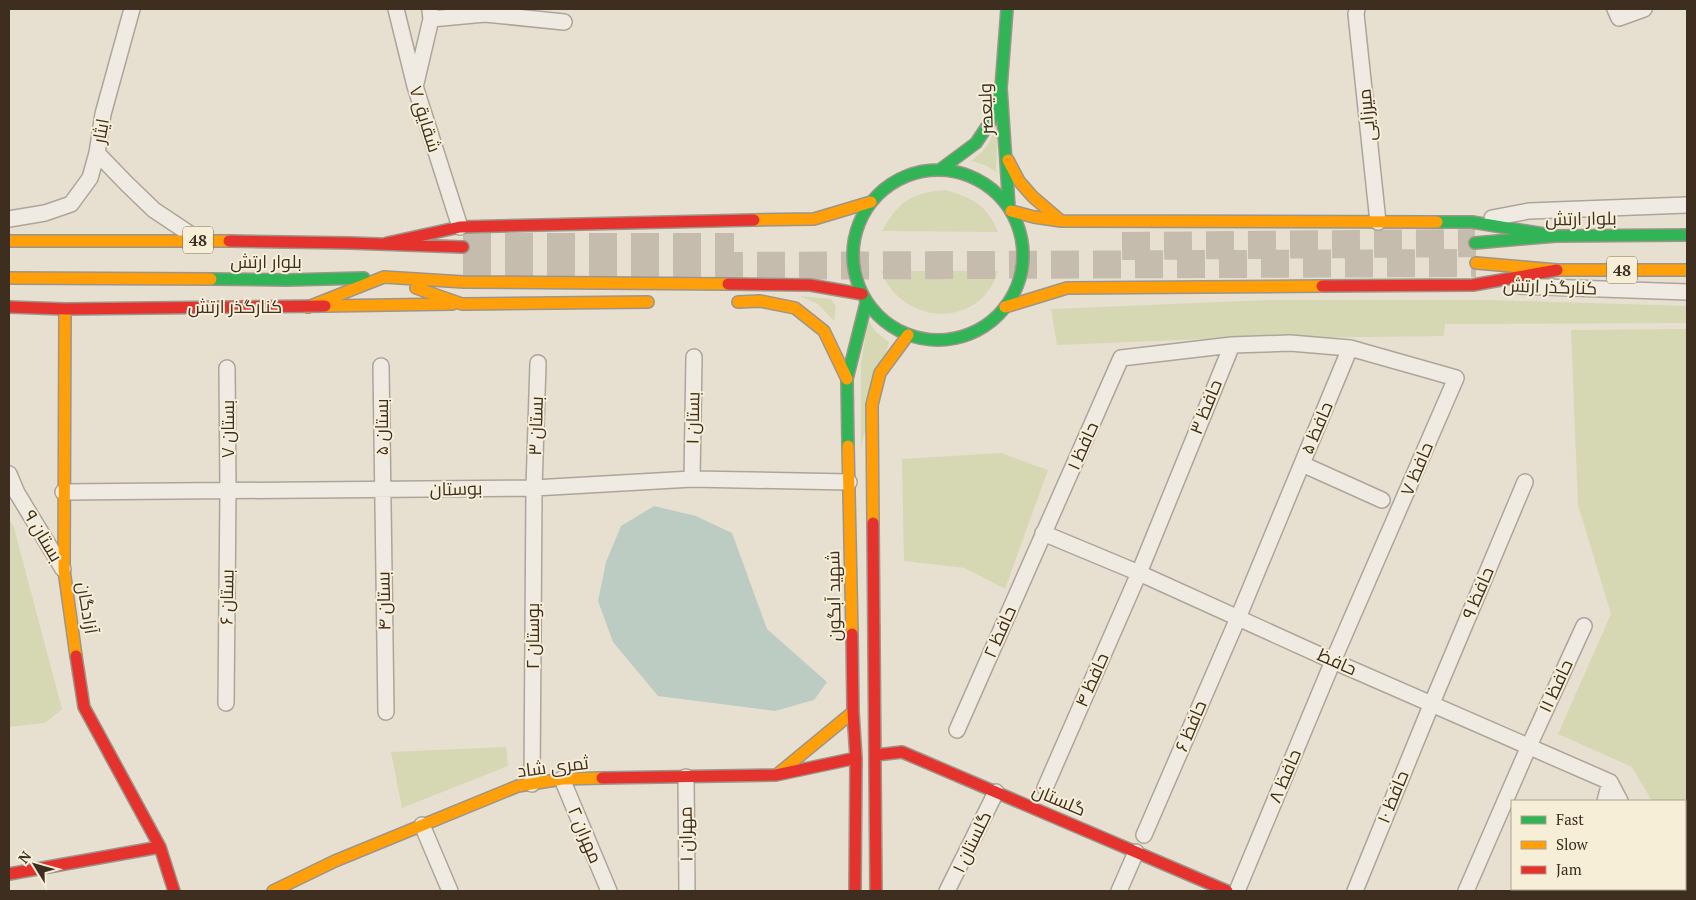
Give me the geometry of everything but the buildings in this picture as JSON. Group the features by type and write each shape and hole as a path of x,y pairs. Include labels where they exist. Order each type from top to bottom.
{"main road":[{"name":"ولیعصر","path":"1007,9 1001,88 1010,209"},
{"path":"941,169 976,143 992,119 1001,88"},
{"path":"1006,157 1033,197 1061,220"},
{"path":"941,169 967,174 991,187 1010,209 1017,223 1022,240 1023,258 1017,284 1005,307 985,326 961,337 934,340 908,335 885,322 864,298 853,270 852,252 855,234 861,217 870,202 890,184 914,172 941,169"},
{"path":"386,243 460,227 814,219 870,202"},
{"path":"1010,209 1034,217 1061,220 1472,222 1556,236"},
{"name":"بلوار ارتش","path":"1475,243 1556,236 1687,235"},
{"name":"بلوار ارتش","path":"9,241 199,240 386,243 463,248"},
{"name":"48","path":"1476,263 1557,270 1687,270"},
{"name":"بلوار ارتش","path":"9,278 287,280 384,277 443,270"},
{"path":"1005,307 1067,288 1474,285 1557,270"},
{"path":"308,307 384,277 464,282 810,285 864,298"},
{"path":"384,277 462,304"},
{"name":"شهید آبگون","path":"855,891 856,758 847,379 864,298"},
{"path":"730,302 760,301 795,308 824,330 847,379"},
{"name":"کنارگذر ارتش","path":"9,308 308,307 660,302"},
{"name":"آزادگان","path":"65,309 64,570 84,708 160,847 174,891"},
{"path":"876,891 872,405 880,374 908,335"},
{"path":"851,592 874,591"},
{"path":"776,775 854,712"},
{"name":"گلستان","path":"876,755 902,752 1227,891"},
{"name":"ثمری شاد","path":"273,891 294,887 335,861 518,786 562,779 776,775 856,758"},
{"path":"9,874 160,847"}],"street":[{"name":"ایثار","path":"132,9 104,114 97,153 154,210 199,240"},
{"name":"شقایق ۷","path":"396,9 415,86 460,227"},
{"name":"میرزایی","path":"1356,9 1378,222"},
{"path":"1615,9 1619,18 1644,9"},
{"path":"415,86 430,14 485,14 564,22"},
{"path":"9,219 45,213 71,204 90,178 97,153"},
{"path":"1472,222 1529,211 1687,205"},
{"name":"کنارگذر ارتش","path":"1474,285 1687,292"},
{"path":"1232,345 1290,344 1350,348"},
{"name":"حافظ ۱","path":"1043,533 1121,358 1232,345"},
{"name":"حافظ ۳","path":"1139,573 1232,345"},
{"name":"حافظ ۵","path":"1238,618 1350,348"},
{"name":"حافظ ۷","path":"1334,661 1456,378 1350,348"},
{"name":"بستان ۱","path":"692,479 694,357"},
{"name":"بستان ۳","path":"534,488 538,363"},
{"name":"بستان ۵","path":"381,366 382,489"},
{"name":"بستان ۷","path":"227,368 228,490"},
{"path":"1302,464 1382,500"},
{"name":"بستان ۹","path":"9,474 17,493 64,570"},
{"name":"بوستان","path":"63,492 534,488 692,479 849,482"},
{"name":"حافظ ۹","path":"1432,703 1525,482"},
{"name":"بوستان ۲","path":"532,784 534,488"},
{"name":"بستان ۴","path":"382,489 386,712"},
{"name":"بستان ۶","path":"226,703 228,490"},
{"name":"حافظ","path":"1043,533 1139,573 1610,782"},
{"name":"حافظ ۲","path":"957,730 1043,533"},
{"name":"حافظ ۴","path":"1045,788 1139,573"},
{"name":"حافظ ۶","path":"1144,835 1238,618"},
{"name":"حافظ ۱۱","path":"1466,891 1584,626"},
{"name":"حافظ ۸","path":"1237,891 1334,661"},
{"name":"حافظ ۱۰","path":"1355,891 1432,703"},
{"name":"۱ مهران","path":"686,777 687,891"},
{"name":"مهران ۲","path":"562,779 609,891"},
{"path":"1604,800 1610,782"},
{"path":"1610,782 1619,800"},
{"name":"گلستان ۱","path":"947,891 996,792"},
{"path":"422,826 450,891"},
{"path":"1119,891 1136,852"}],"green space":[{"path":"998,120 996,172 985,165 971,161 989,143"},
{"path":"945,190 977,203 989,215 998,232 882,231 894,212 907,200 923,193"},
{"path":"881,271 998,271 989,290 976,303 959,311 941,314 923,311 906,303 892,289"},
{"path":"800,296 831,299 836,307 834,321 818,304"},
{"path":"1270,300 1488,300 1687,306 1687,323 1445,324 1444,336 1204,339 1057,345 1051,309"},
{"path":"868,320 876,332 889,342 861,447 861,364"},
{"path":"1687,329 1687,864 1686,800 1651,800 1632,767 1558,734 1611,614 1578,505 1571,330"},
{"path":"1001,453 1048,470 1005,589 965,568 904,561 902,459"},
{"path":"9,519 14,528 62,709 45,723 9,727"},
{"path":"506,747 508,766 402,808 391,752"}],"shaded area":[{"path":"654,506 696,516 732,533 767,629 827,682 814,700 775,711 658,696 613,642 598,601 606,562 621,526"}],"tunnel":[{"path":"1122,246 1475,243"},
{"path":"463,247 734,247"},
{"path":"463,267 1476,263"}],"traffic: fast":[{"path":"1007,9 1001,88 1009,207"},
{"path":"941,169 976,143 992,119 999,96"},
{"path":"930,170 946,170 978,180 992,189 1004,201 1013,215 1019,230 1023,255 1019,280 1013,295 1004,309 992,321 978,330 963,336 946,340 930,340 898,330 884,321 872,309 863,295 857,280 853,263 853,247 863,215 872,201 884,189 898,180 913,174 930,170"},
{"path":"1437,222 1472,222 1556,236"},
{"path":"1475,243 1556,236 1687,235"},
{"path":"211,279 364,278"},
{"path":"848,446 847,379 866,303"}],"traffic: slow":[{"path":"1008,160 1019,181 1033,197 1061,221"},
{"path":"754,220 814,219 871,202"},
{"path":"1011,211 1061,221 1437,222"},
{"path":"9,241 229,241"},
{"path":"1476,263 1557,270 1687,270"},
{"path":"308,307 384,277 464,282 728,284"},
{"path":"9,278 211,279"},
{"path":"1005,307 1067,288 1322,286"},
{"path":"416,288 462,304 648,302"},
{"path":"738,302 760,301 795,308 824,331 847,379"},
{"path":"325,306 453,304"},
{"path":"65,309 64,570 76,656"},
{"path":"873,523 872,405 880,373 908,335"},
{"path":"848,446 852,634"},
{"path":"779,773 853,712"},
{"path":"273,891 335,861 518,786 562,779 602,778"}],"traffic: jam":[{"path":"387,243 460,227 754,220"},
{"path":"229,241 463,247"},
{"path":"1322,286 1473,285 1557,270"},
{"path":"728,284 810,285 862,294"},
{"path":"9,307 65,309 325,306"},
{"path":"873,523 876,891"},
{"path":"852,634 853,712 856,758 855,891"},
{"path":"76,656 84,707 160,847 174,891"},
{"path":"876,755 902,752 1227,891"},
{"path":"602,778 776,775 856,758"},
{"path":"9,874 160,847"}]}
